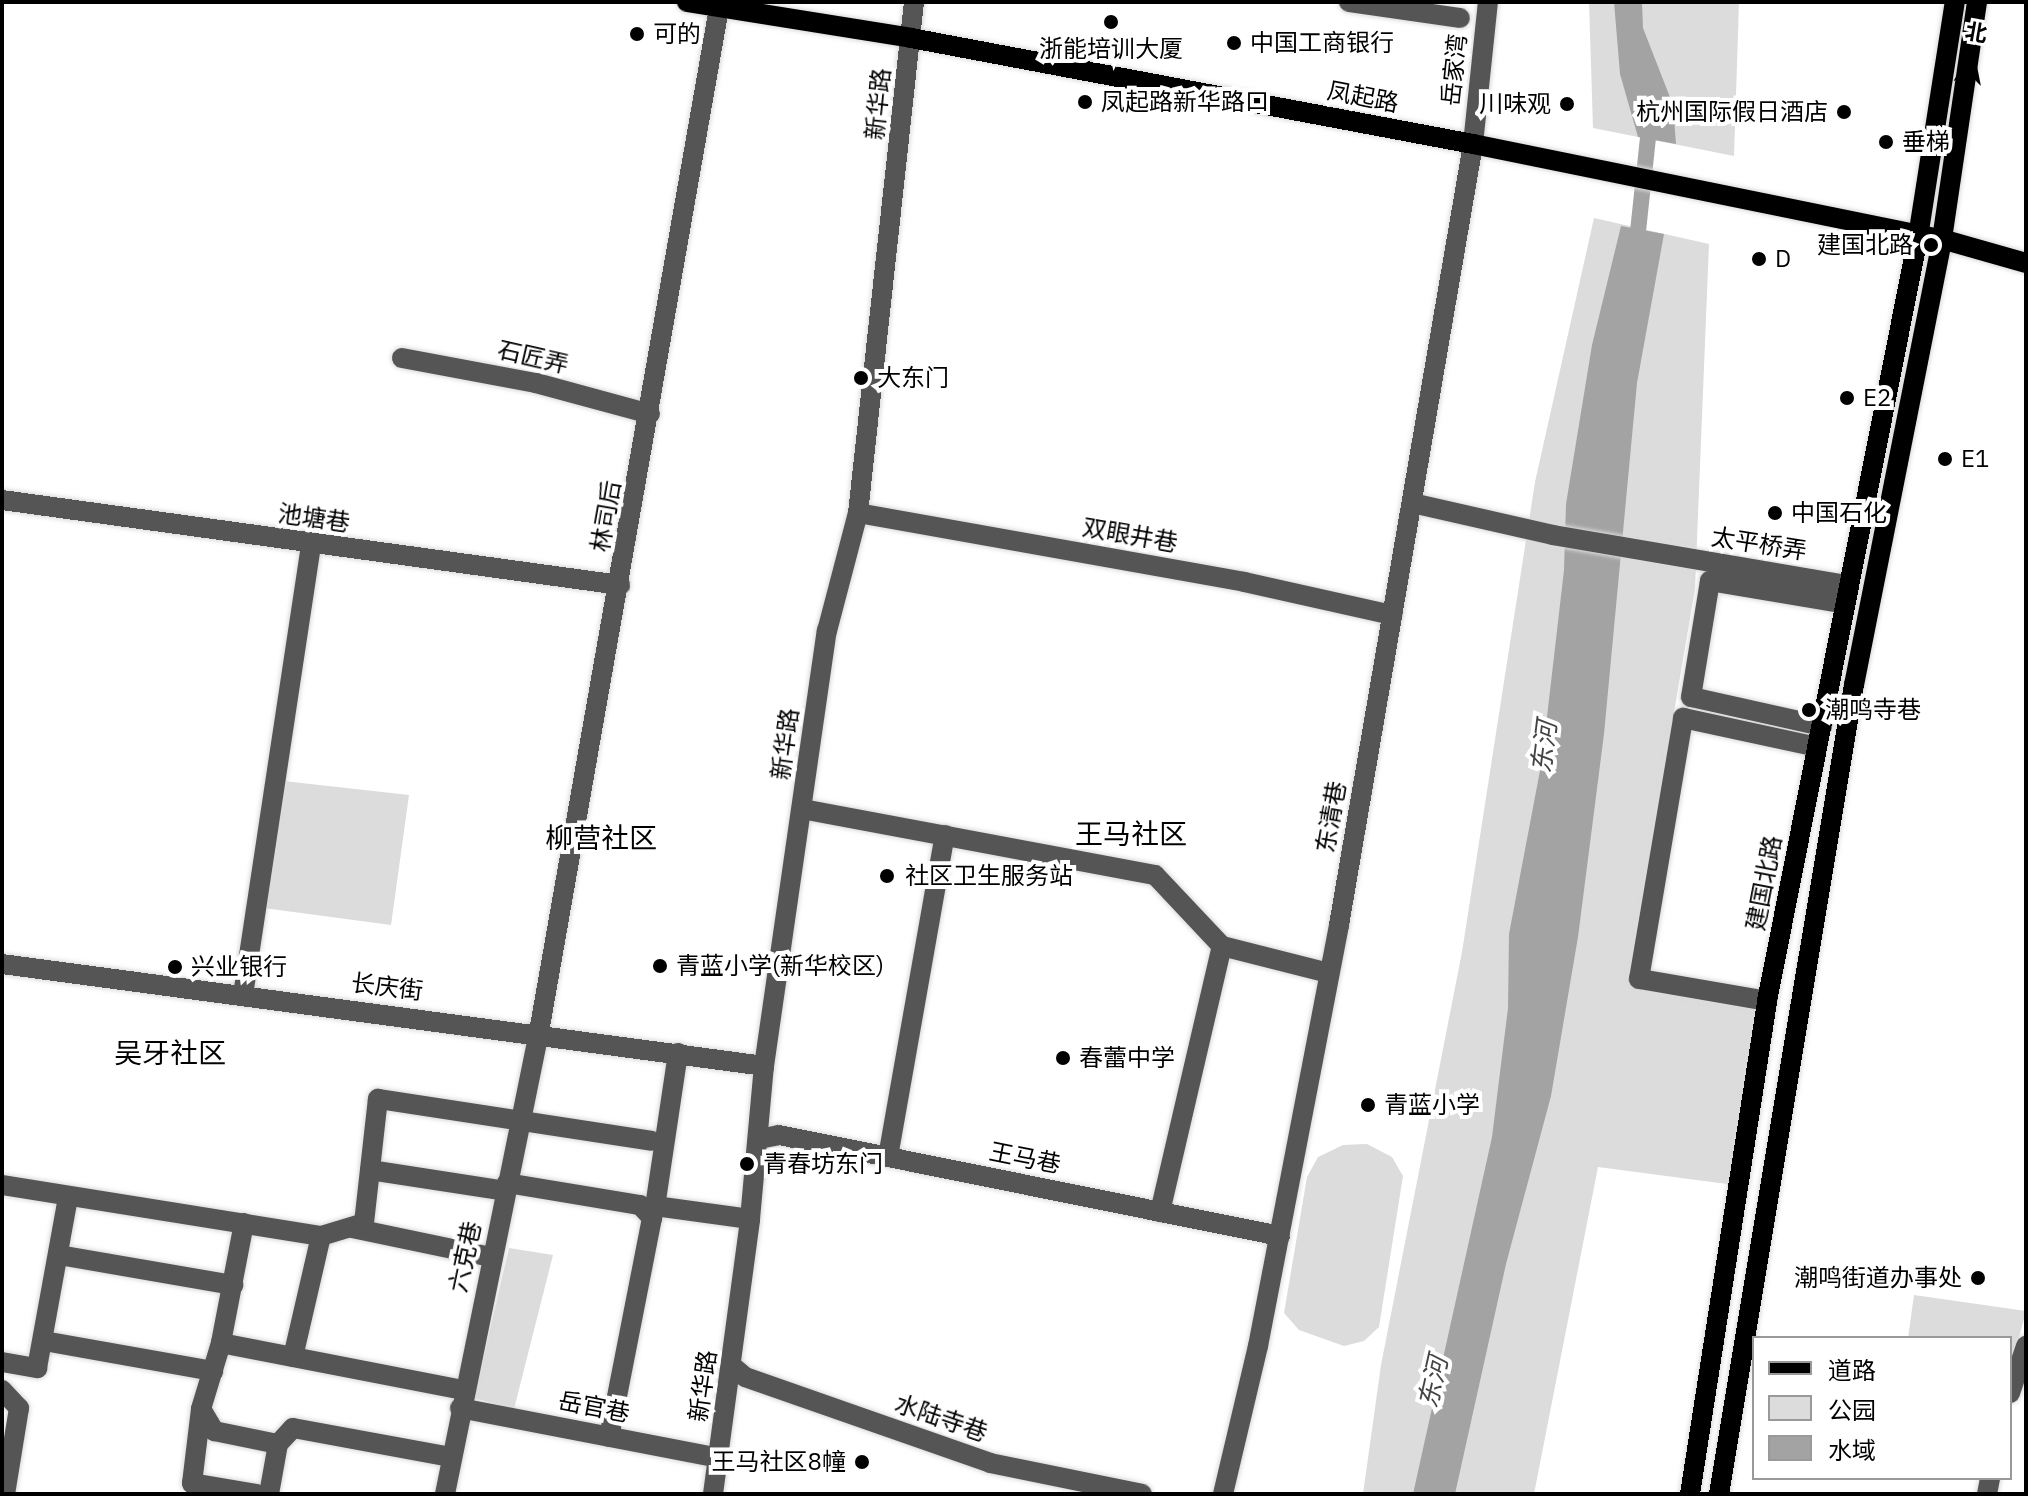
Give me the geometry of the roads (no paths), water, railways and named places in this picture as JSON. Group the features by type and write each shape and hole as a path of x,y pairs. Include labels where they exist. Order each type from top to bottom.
{"main road":[{"name":"凤起路","path":"687,2 911,38 1473,144 1630,180 1918,237 1942,239 2026,263"},
{"name":"建国北路","path":"1690,1494 1767,1001 1822,726 1844,594 1918,237 1955,2"},
{"path":"1719,1494 1842,754 1942,239 1977,2"}],"street":[{"name":"新华路","path":"713,1494 750,1219 764,1066 827,631 858,513 914,2"},
{"path":"1349,2 1460,18"},
{"name":"岳家湾","path":"1473,144 1488,2"},
{"name":"林司后","path":"539,1032 719,8"},
{"name":"东清巷","path":"1223,1494 1280,1236 1329,973 1473,144"},
{"name":"石匠弄","path":"402,358 536,383 650,414"},
{"name":"池塘巷","path":"2,500 620,585"},
{"name":"太平桥弄","path":"1412,503 1844,594"},
{"name":"双眼井巷","path":"858,513 1244,582 1392,615"},
{"path":"243,995 311,543"},
{"path":"1822,726 1691,697 1710,581 1844,594"},
{"path":"1767,1001 1639,979 1683,718 1817,747"},
{"path":"802,809 1155,875 1222,946 1329,973"},
{"path":"888,1157 945,835"},
{"path":"1160,1212 1222,946"},
{"name":"长庆街","path":"2,964 539,1032 764,1066"},
{"name":"六克巷","path":"445,1494 539,1032"},
{"path":"678,1053 655,1206 750,1219"},
{"path":"2,1185 321,1236 364,1223 378,1099 508,1121 521,1118 652,1141"},
{"name":"王马巷","path":"759,1139 779,1135 1280,1236"},
{"path":"370,1170 640,1205 652,1218 609,1437"},
{"path":"2,1362 37,1368 68,1197"},
{"path":"244,1223 221,1343 201,1409 192,1483 257,1494"},
{"path":"352,1228 491,1257"},
{"path":"293,1357 321,1236"},
{"path":"59,1255 233,1285"},
{"path":"44,1341 213,1371"},
{"name":"岳官巷","path":"221,1343 293,1357 609,1437 719,1458"},
{"path":"2012,1387 2026,1346"},
{"name":"水陆寺巷","path":"732,1366 745,1377 990,1463 1142,1494"},
{"path":"2,1390 19,1408 5,1494"},
{"path":"201,1409 214,1431 278,1444"},
{"path":"269,1494 278,1444 293,1428 451,1457"}],"water":[{"path":"1614,2 1642,2 1643,28 1673,105 1676,144 1638,137 1620,74"},
{"path":"1621,226 1664,234 1637,383 1604,734 1578,937 1551,1096 1506,1264 1455,1494 1413,1494 1492,1137 1508,1008 1509,934 1542,760 1564,570 1566,504 1592,345"}],"waterway":[{"name":"东河","path":"1636,250 1650,118"}],"place":[{"name":"浙能培训大厦","path":"1111,22"},
{"name":"可的","path":"637,34"},
{"name":"中国工商银行","path":"1234,43"},
{"name":"凤起路新华路口","path":"1085,102"},
{"name":"川味观","path":"1567,104"},
{"name":"杭州国际假日酒店","path":"1844,112"},
{"name":"垂梯","path":"1886,142"},
{"name":"建国北路","path":"1931,245"},
{"name":"D","path":"1759,259"},
{"name":"大东门","path":"861,378"},
{"name":"E2","path":"1847,398"},
{"name":"E1","path":"1945,459"},
{"name":"中国石化","path":"1775,513"},
{"name":"潮鸣寺巷","path":"1809,710"},
{"name":"社区卫生服务站","path":"887,876"},
{"name":"青蓝小学(新华校区)","path":"660,966"},
{"name":"兴业银行","path":"175,967"},
{"name":"春蕾中学","path":"1063,1058"},
{"name":"青蓝小学","path":"1368,1105"},
{"name":"青春坊东门","path":"747,1164"},
{"name":"潮鸣街道办事处","path":"1978,1278"},
{"name":"王马社区8幢","path":"862,1462"}],"district":[{"name":"王马社区","path":"1131,834"},
{"name":"柳营社区","path":"601,838"},
{"name":"吴牙社区","path":"170,1053"}]}
